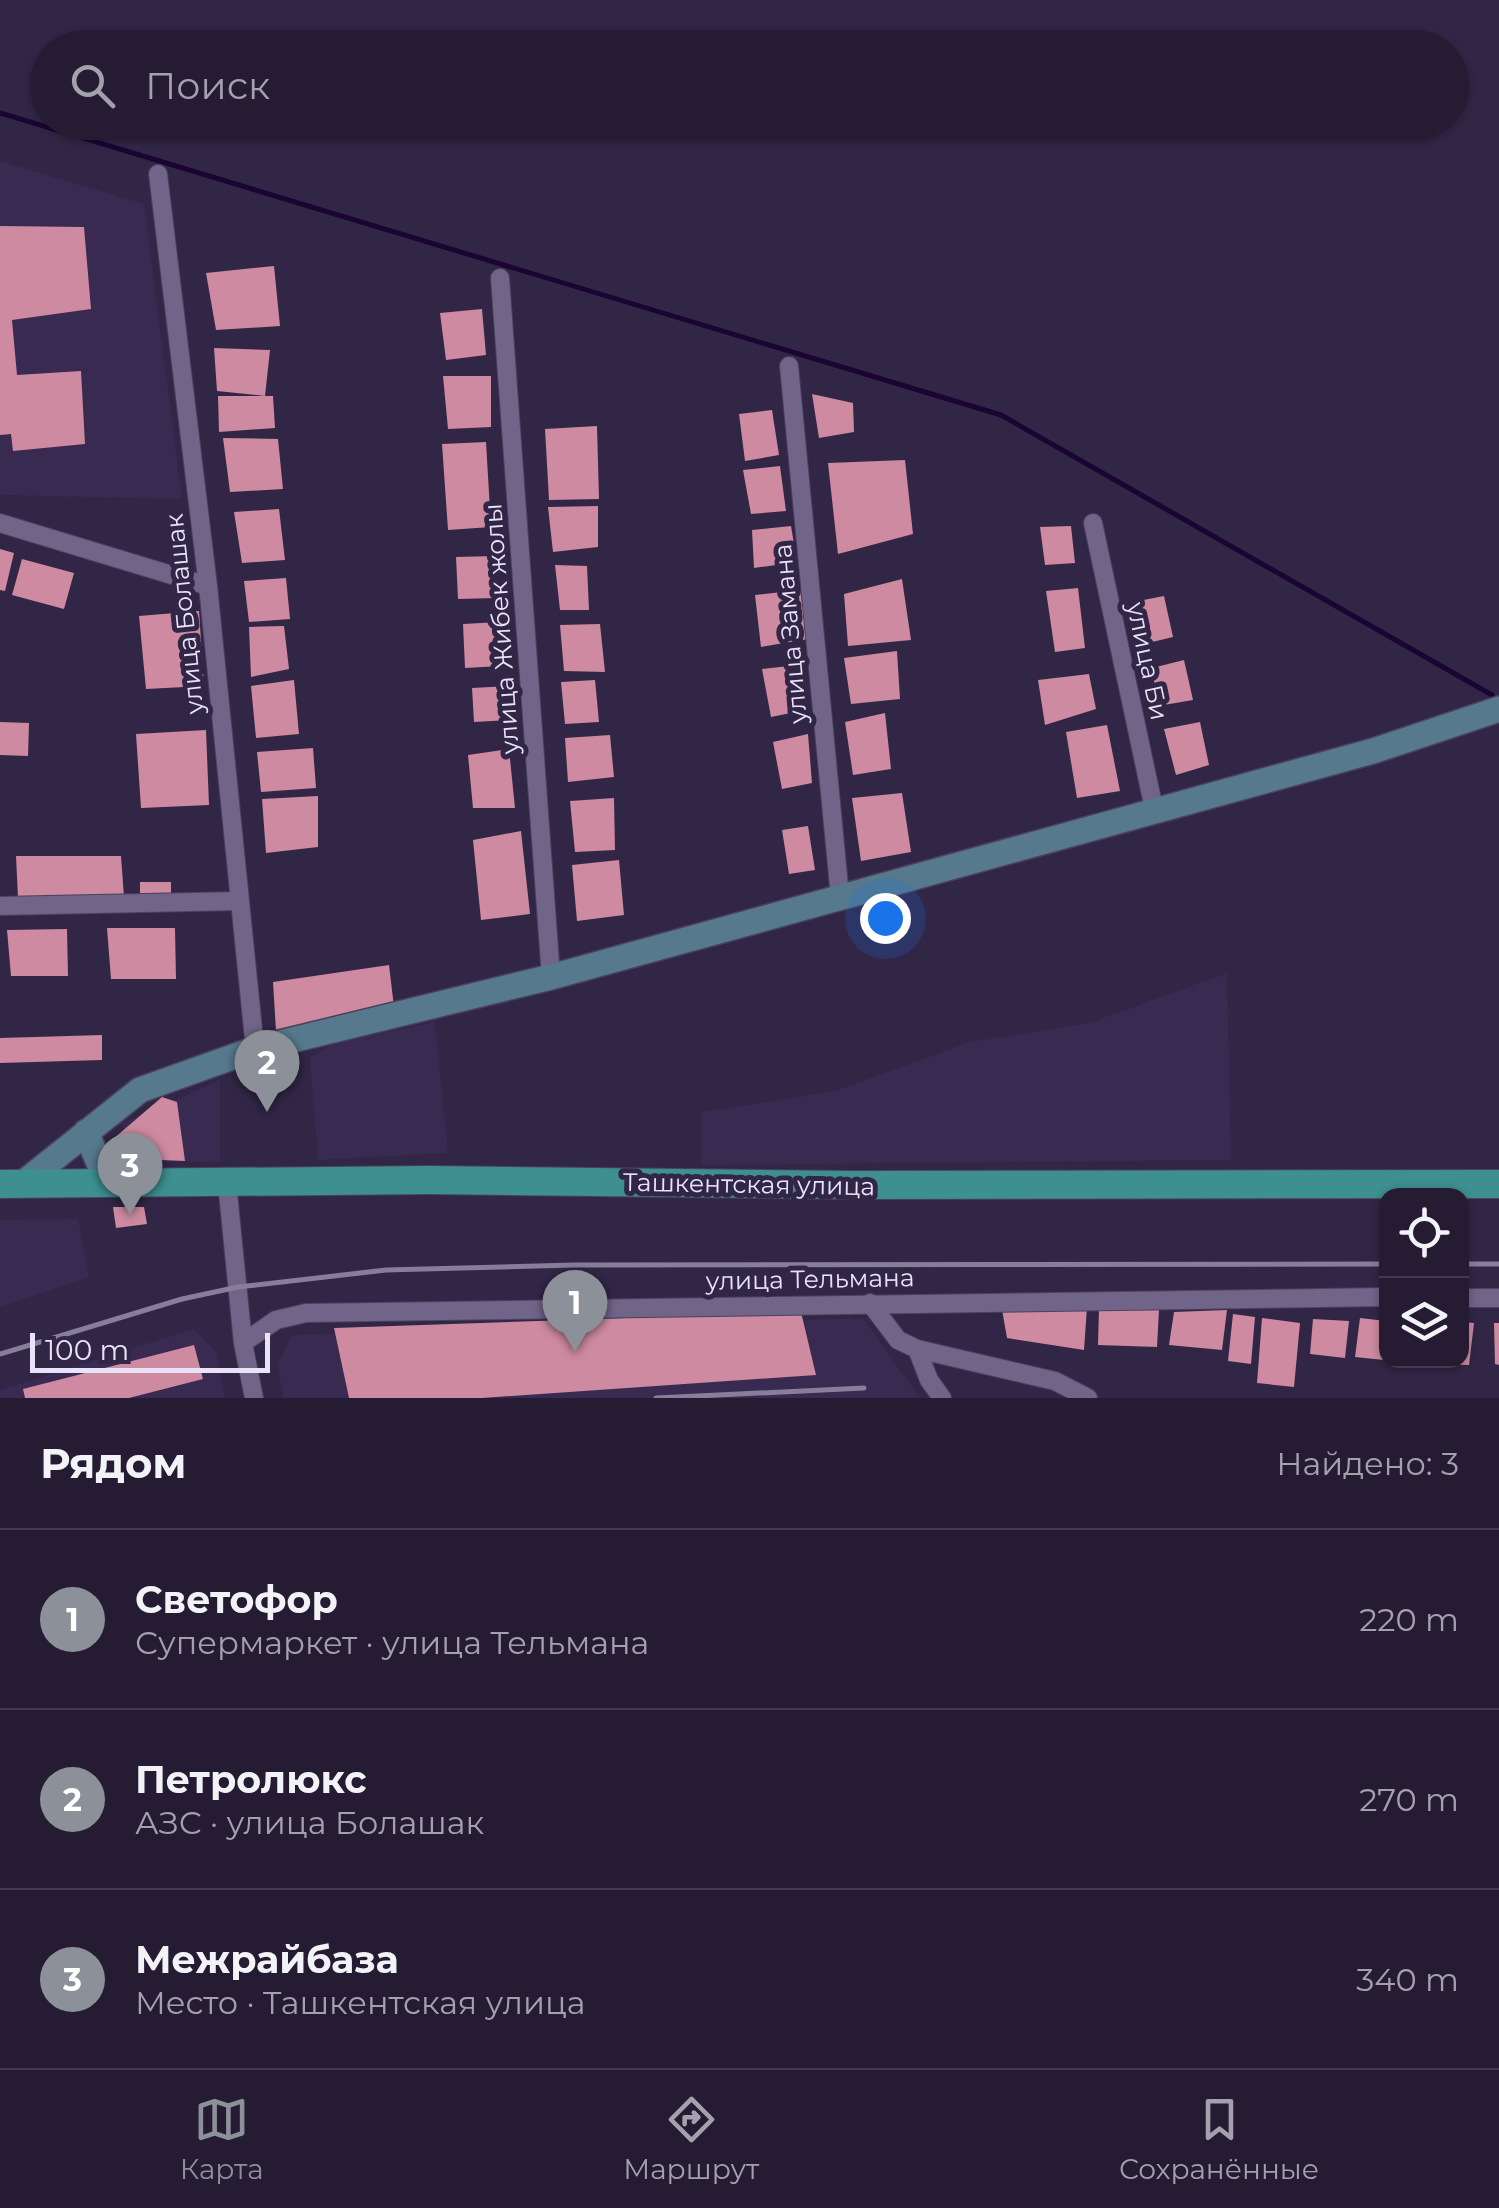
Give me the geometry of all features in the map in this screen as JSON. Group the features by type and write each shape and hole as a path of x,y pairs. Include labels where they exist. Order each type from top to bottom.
{"main road":[{"path":"11,1184 54,1163 140,1090 254,1049 551,977 1373,752 1499,709"},
{"path":"86,1132 107,1182"},
{"name":"Ташкентская улица","path":"11,1184 1499,1184"}],"street":[{"name":"улица Болашак","path":"158,174 208,586 254,1049"},
{"name":"улица Жибек жолы","path":"500,278 551,977"},
{"name":"улица Замана","path":"790,366 840,897"},
{"path":"0,523 208,586"},
{"name":"улица Би","path":"1093,523 1154,809"},
{"path":"0,906 240,901"},
{"path":"227,1183 243,1343 254,1398"},
{"name":"улица Тельмана","path":"243,1343 276,1320 306,1313 1379,1298"},
{"path":"1469,1298 1499,1298"},
{"path":"870,1303 898,1340 917,1349 1055,1381 1088,1398"},
{"path":"917,1349 928,1380 942,1398"}],"shaded area":[{"path":"0,161 144,204 182,499 0,495"},
{"path":"1227,973 1231,1160 701,1165 701,1112 835,1091 970,1042 1092,1022"},
{"path":"435,1022 448,1153 318,1160 310,1058 334,1043"},
{"path":"220,1080 220,1162 124,1161 123,1123"},
{"path":"78,1219 89,1277 0,1307 0,1220"},
{"path":"863,1318 920,1398 283,1398 278,1364 292,1335"},
{"path":"193,1329 216,1352 225,1398 0,1398 0,1390"}],"building":[{"path":"0,226 84,227 91,309 12,320 17,375 81,371 85,444 13,451 11,434 0,435"},
{"path":"274,266 280,326 216,330 206,273"},
{"path":"482,309 486,355 446,360 440,313"},
{"path":"214,348 270,350 265,396 217,391"},
{"path":"443,376 491,376 491,427 448,429"},
{"path":"812,394 853,403 854,432 819,438"},
{"path":"218,396 273,396 275,428 219,432"},
{"path":"772,410 779,455 745,461 739,414"},
{"path":"597,426 599,499 549,500 545,429"},
{"path":"223,438 278,439 283,489 230,492"},
{"path":"486,442 491,527 448,530 442,444"},
{"path":"905,460 913,534 838,554 828,463"},
{"path":"780,466 786,511 751,514 743,470"},
{"path":"598,506 598,547 553,552 548,507"},
{"path":"279,509 285,560 242,563 234,512"},
{"path":"791,526 797,562 754,568 752,530"},
{"path":"1071,526 1075,563 1045,565 1040,527"},
{"path":"0,549 14,553 5,591 0,590"},
{"path":"494,556 496,598 458,599 456,557"},
{"path":"22,559 74,573 64,609 12,595"},
{"path":"555,565 587,566 589,610 560,610"},
{"path":"286,578 290,619 249,622 244,581"},
{"path":"902,579 911,640 848,646 844,594"},
{"path":"1078,588 1085,648 1055,652 1046,591"},
{"path":"800,590 808,639 761,647 755,595"},
{"path":"1164,596 1173,637 1144,644 1133,602"},
{"path":"199,611 204,686 146,689 139,616"},
{"path":"499,622 502,666 465,668 463,624"},
{"path":"600,624 605,672 564,671 560,625"},
{"path":"284,626 289,669 251,677 249,627"},
{"path":"897,651 900,699 851,704 844,658"},
{"path":"1184,660 1193,700 1158,706 1152,668"},
{"path":"798,665 806,710 771,717 762,669"},
{"path":"1089,674 1096,709 1045,725 1038,680"},
{"path":"294,680 299,734 256,738 251,686"},
{"path":"595,680 599,722 565,724 561,682"},
{"path":"509,686 510,720 474,722 472,688"},
{"path":"885,713 891,769 853,775 845,722"},
{"path":"0,722 29,723 28,756 0,755"},
{"path":"1200,722 1209,765 1176,775 1164,729"},
{"path":"1107,725 1120,791 1077,798 1066,732"},
{"path":"206,730 209,805 141,808 136,734"},
{"path":"808,734 812,783 782,789 773,742"},
{"path":"610,735 614,777 568,782 565,738"},
{"path":"313,748 316,788 261,792 257,752"},
{"path":"509,749 515,808 473,808 468,755"},
{"path":"902,793 911,852 861,861 852,798"},
{"path":"318,796 318,847 266,853 262,799"},
{"path":"614,798 615,850 575,852 570,801"},
{"path":"808,826 815,870 789,874 782,830"},
{"path":"521,831 530,914 481,920 473,840"},
{"path":"16,856 121,856 124,897 18,898"},
{"path":"619,860 624,915 577,921 572,865"},
{"path":"140,882 171,882 171,905 140,905"},
{"path":"107,928 175,928 176,979 111,979"},
{"path":"67,929 68,976 11,976 7,930"},
{"path":"389,965 394,1007 276,1031 273,982"},
{"path":"102,1035 102,1060 0,1063 0,1038"},
{"path":"162,1097 177,1102 185,1161 114,1158 113,1139"},
{"path":"113,1207 144,1207 147,1224 116,1228"},
{"path":"1001,1304 1087,1307 1084,1350 1007,1338"},
{"path":"1099,1308 1159,1310 1157,1347 1098,1345"},
{"path":"1227,1310 1222,1350 1169,1345 1174,1312"},
{"path":"801,1312 816,1375 482,1398 349,1398 334,1328"},
{"path":"1233,1314 1255,1317 1251,1364 1228,1361"},
{"path":"1262,1318 1300,1323 1294,1387 1257,1383"},
{"path":"1360,1318 1379,1320 1379,1359 1355,1357"},
{"path":"1313,1319 1349,1321 1345,1358 1310,1354"},
{"path":"1469,1323 1474,1323 1469,1365"},
{"path":"1494,1323 1499,1323 1499,1365 1495,1364"},
{"path":"194,1345 203,1379 129,1398 25,1398 23,1389"}],"waterway":[{"path":"0,113 30,122"},
{"path":"89,140 1001,415 1492,695 1496,704"}],"railway":[{"path":"0,1354 182,1299 238,1287 386,1270 574,1265 1379,1264"},
{"path":"1469,1264 1499,1264"},
{"path":"656,1398 864,1388"}],"place":[{"name":"Петролюкс","path":"267,1112"},
{"name":"Межрайбаза","path":"130,1215"},
{"name":"Светофор","path":"575,1352"}]}
